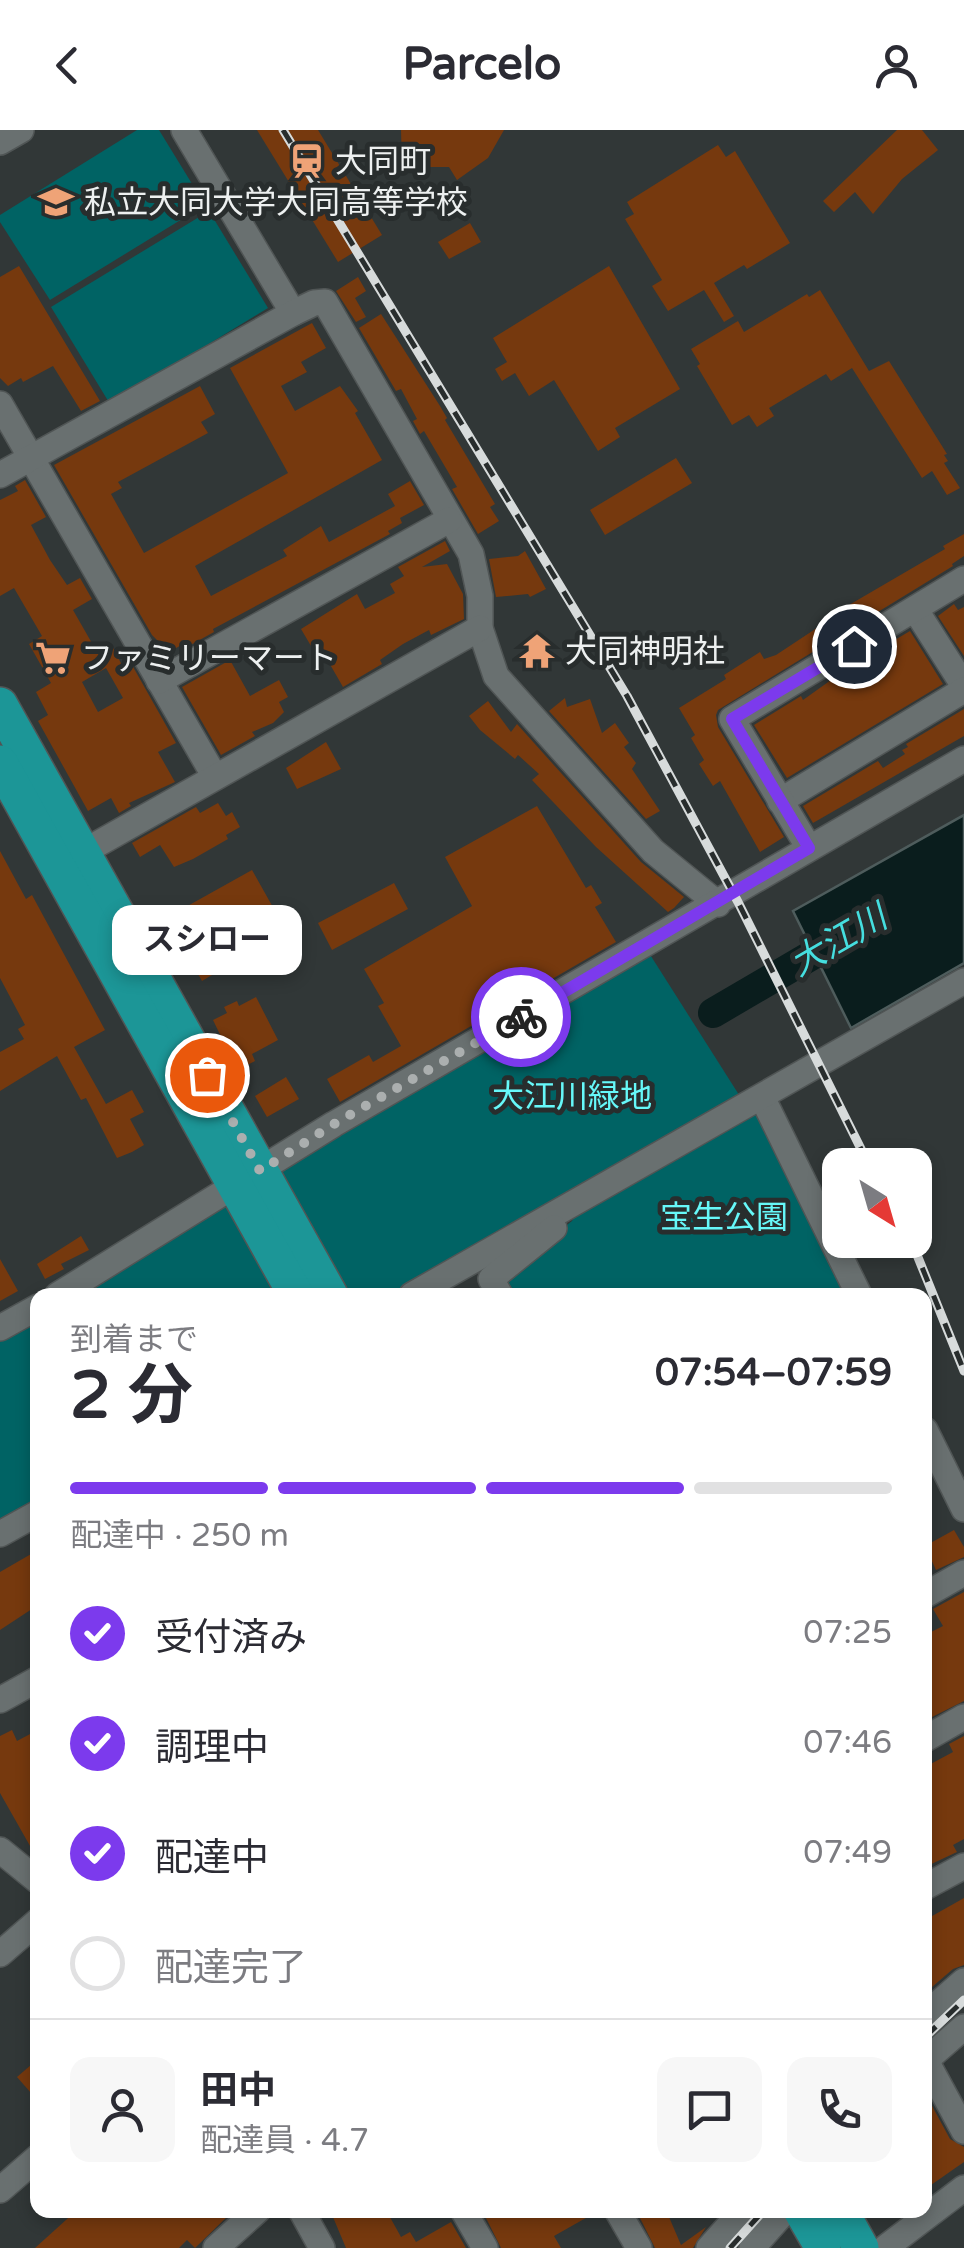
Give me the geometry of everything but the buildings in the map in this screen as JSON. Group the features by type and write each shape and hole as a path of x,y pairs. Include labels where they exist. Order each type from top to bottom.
{"highway":[{"path":"0,705 70,860 248,1179 325,1288"},
{"path":"0,764 70,860"},
{"path":"248,1179 293,1288"},
{"path":"806,2218 823,2248"},
{"path":"844,2218 861,2248"}],"street":[{"path":"0,142 21,130"},
{"path":"184,130 293,313"},
{"path":"0,475 293,313 325,302 471,554 480,596 480,628 496,676 653,851 718,904"},
{"path":"0,404 216,777"},
{"path":"159,680 449,520"},
{"path":"809,848 732,719 964,579"},
{"path":"780,801 964,688 914,609"},
{"path":"70,860 480,628"},
{"path":"69,1288 334,1124 964,759"},
{"path":"424,1288 964,981"},
{"path":"762,1097 856,1288"},
{"path":"496,1288 491,1279 564,1220 571,1205"},
{"path":"0,1328 30,1311"},
{"path":"932,1447 964,1509"},
{"path":"0,1534 30,1517"},
{"path":"932,1591 964,1573"},
{"path":"0,1700 30,1683"},
{"path":"932,1735 964,1717"},
{"path":"0,1850 30,1875"},
{"path":"932,1883 964,1866"},
{"path":"0,1954 30,1928"},
{"path":"932,2009 964,1981"},
{"path":"932,2054 964,2027"},
{"path":"932,2073 964,2131"},
{"path":"0,2190 30,2165"},
{"path":"932,2212 964,2188"},
{"path":"216,2248 249,2218"},
{"path":"305,2218 322,2248"},
{"path":"468,2218 485,2248"},
{"path":"622,2218 639,2248"},
{"path":"709,2248 736,2218"},
{"path":"752,2248 779,2218"},
{"path":"884,2248 924,2218"}],"green space":[{"path":"137,130 159,130 205,205 50,300 0,222 0,215"},
{"path":"209,211 268,308 110,404 51,307"},
{"name":"大江川緑地","path":"649,953 741,1098 408,1288 74,1288"},
{"name":"宝生公園","path":"746,1114 756,1114 763,1121 822,1243 822,1258 829,1258 844,1288 506,1288 500,1278 572,1221 579,1209"},
{"path":"30,1313 30,1505 0,1523 0,1331"}],"water":[{"path":"964,815 964,963 851,1028 793,911"}],"waterway":[{"name":"大江川","path":"713,1013 848,934"}],"railway":[{"path":"283,130 627,696 738,902 861,1148"},
{"path":"918,1258 930,1288"},
{"path":"932,1292 964,1371"},
{"path":"932,2030 964,2000"},
{"path":"730,2248 757,2218"}],"way so far":[{"path":"207,1075 260,1171 521,1017"}],"place":[{"name":"大同町","path":"307,161"},
{"name":"私立大同大学大同高等学校","path":"56,202"},
{"name":"大同神明社","path":"537,651"},
{"name":"ファミリーマート","path":"53,658"},
{"name":"スシロー","path":"207,1075"}],"route":[{"path":"521,1017 809,848 732,719 854,646"}]}
